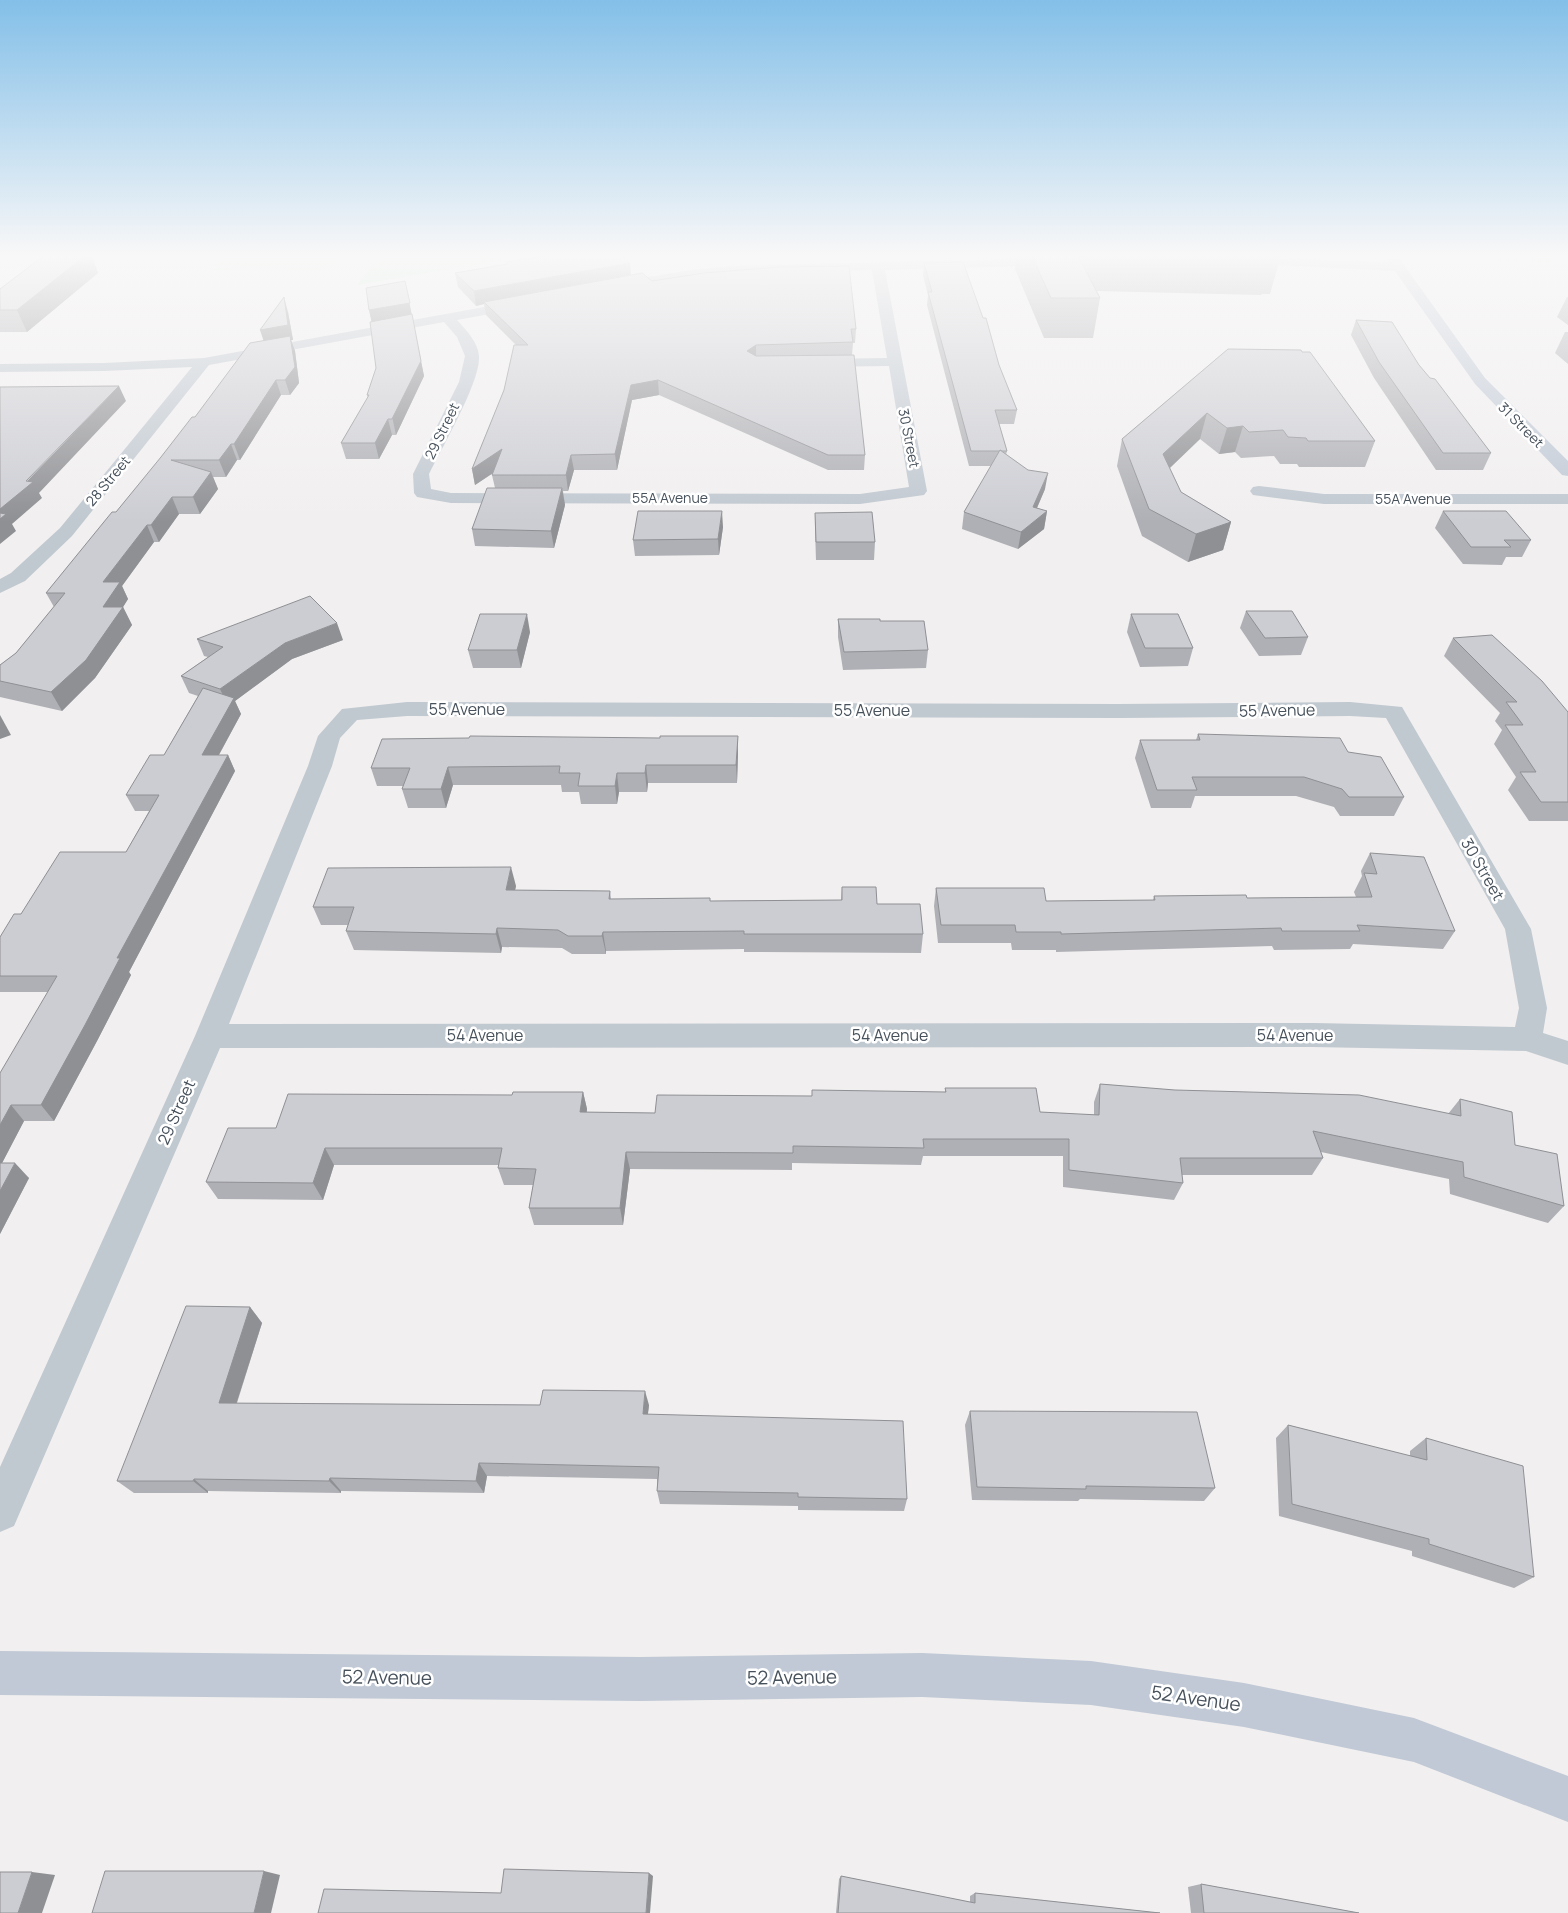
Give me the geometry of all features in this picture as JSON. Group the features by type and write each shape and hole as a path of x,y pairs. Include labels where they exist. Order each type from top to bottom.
{"street":[{"path":"0,368 104,367 204,362 308,343"},
{"name":"29 Street","path":"422,493 421,474 466,382 472,356 467,343"},
{"name":"30 Street","path":"892,343 918,491"},
{"name":"31 Street","path":"1453,343 1480,381 1568,471"},
{"name":"28 Street","path":"0,587 18,577 66,532 204,362"},
{"path":"802,364 895,362"},
{"name":"55A Avenue","path":"422,493 451,498 860,499 918,491"},
{"name":"55A Avenue","path":"1259,492 1324,499 1568,499"},
{"name":"55 Avenue","path":"350,714 407,709 1100,711 1350,709 1394,712"},
{"name":"30 Street","path":"1394,712 1518,929 1533,1008 1528,1039"},
{"name":"29 Street","path":"0,1512 210,1036 320,766 329,736 350,714"},
{"name":"54 Avenue","path":"210,1036 1313,1035 1528,1039 1568,1054"},
{"name":"52 Avenue","path":"0,1673 640,1679 922,1676 1091,1683 1244,1705 1414,1740 1568,1799"}],"building":[{"path":"250,343 291,343 295,367 285,380 276,380 234,444 231,444 219,460 171,460 211,472 193,497 172,497 151,525 147,525 103,582 120,582 103,607 123,607 86,660 51,692 0,681 0,665 16,653 65,593 46,593 112,512 116,512 192,417 195,417"},
{"path":"373,343 418,343 421,361 392,419 388,419 375,443 341,443 369,395 367,395 376,368"},
{"path":"526,343 812,343 756,345 747,351 756,356 854,355 865,455 828,455 658,380 631,385 615,454 571,455 566,475 492,475 502,449 472,469 504,390 514,345 528,345"},
{"path":"942,343 993,343 999,365 1017,410 995,410 1007,451 971,451"},
{"path":"1369,343 1405,343 1419,365 1430,378 1435,379 1491,453 1443,453 1379,362"},
{"path":"1228,349 1301,350 1302,352 1310,352 1375,441 1308,441 1306,438 1288,437 1283,430 1249,432 1243,426 1227,428 1207,413 1163,454 1181,492 1231,522 1196,534 1149,509 1122,439"},
{"path":"119,386 26,481 33,482 0,509 0,387"},
{"path":"1000,450 1028,470 1048,473 1033,507 1047,511 1021,532 964,512"},
{"path":"487,488 562,488 551,531 472,529"},
{"path":"638,511 722,511 718,539 633,540"},
{"path":"1443,511 1506,511 1531,540 1504,540 1511,547 1471,547"},
{"path":"872,512 875,542 816,542 815,513"},
{"path":"0,513 6,514 0,519"},
{"path":"310,596 337,623 285,643 220,689 181,676 223,647 197,639"},
{"path":"1246,611 1292,611 1308,637 1265,638"},
{"path":"480,614 527,614 517,650 468,650"},
{"path":"1131,614 1178,614 1193,648 1145,648"},
{"path":"838,619 924,621 928,650 844,652"},
{"path":"1492,635 1542,681 1568,712 1568,802 1541,802 1520,772 1536,772 1505,725 1523,725 1506,702 1517,702 1453,638"},
{"path":"203,688 234,698 202,755 228,755 117,958 120,958 41,1105 11,1105 0,1125 0,1073 57,976 0,976 0,937 14,914 21,914 60,852 126,852 159,795 126,795 150,755 164,755"},
{"path":"1198,734 1340,738 1348,752 1381,757 1404,797 1349,797 1342,789 1304,777 1192,777 1197,790 1157,790 1140,740 1200,740"},
{"path":"470,736 660,738 660,736 738,736 736,765 646,765 645,773 617,773 615,786 578,786 580,773 559,773 560,766 448,767 441,789 402,789 410,768 371,768 382,739 469,738"},
{"path":"1370,853 1424,857 1455,931 1357,925 1360,931 1282,931 1281,928 1061,934 1061,932 1016,932 1015,925 941,925 936,888 1044,888 1046,901 1155,900 1154,896 1246,895 1247,898 1372,897 1364,873 1377,874"},
{"path":"511,867 506,890 610,891 609,899 710,898 710,901 842,900 842,887 876,887 877,904 920,904 923,934 744,934 744,931 603,932 602,936 568,936 558,930 497,928 496,934 346,931 354,907 313,907 328,868"},
{"path":"1100,1084 1175,1090 1359,1095 1461,1116 1460,1099 1512,1112 1515,1145 1557,1154 1564,1206 1464,1177 1463,1162 1313,1131 1323,1158 1180,1158 1183,1183 1069,1170 1069,1139 923,1139 924,1148 793,1146 793,1153 626,1152 620,1208 529,1208 536,1169 498,1168 502,1148 325,1148 313,1183 206,1182 228,1128 276,1128 288,1094 512,1095 513,1092 583,1092 580,1112 655,1113 657,1095 812,1096 812,1090 946,1092 945,1088 1036,1088 1040,1112 1099,1115"},
{"path":"0,1163 15,1163 0,1191"},
{"path":"186,1306 250,1307 219,1403 540,1405 543,1390 645,1391 643,1414 903,1421 907,1499 798,1497 798,1493 657,1491 659,1467 479,1463 476,1481 330,1478 329,1481 194,1479 193,1481 117,1481"},
{"path":"970,1411 1197,1412 1215,1488 1086,1486 1086,1489 977,1487"},
{"path":"1288,1425 1427,1460 1426,1438 1523,1466 1534,1577 1429,1544 1429,1539 1292,1504"},
{"path":"504,1869 649,1873 646,1913 318,1913 324,1889 501,1893"},
{"path":"105,1871 264,1871 254,1913 92,1913"},
{"path":"0,1872 32,1872 18,1913 0,1913"},
{"path":"841,1876 975,1903 975,1893 1160,1913 838,1913"},
{"path":"1201,1884 1359,1913 1204,1913"}]}
